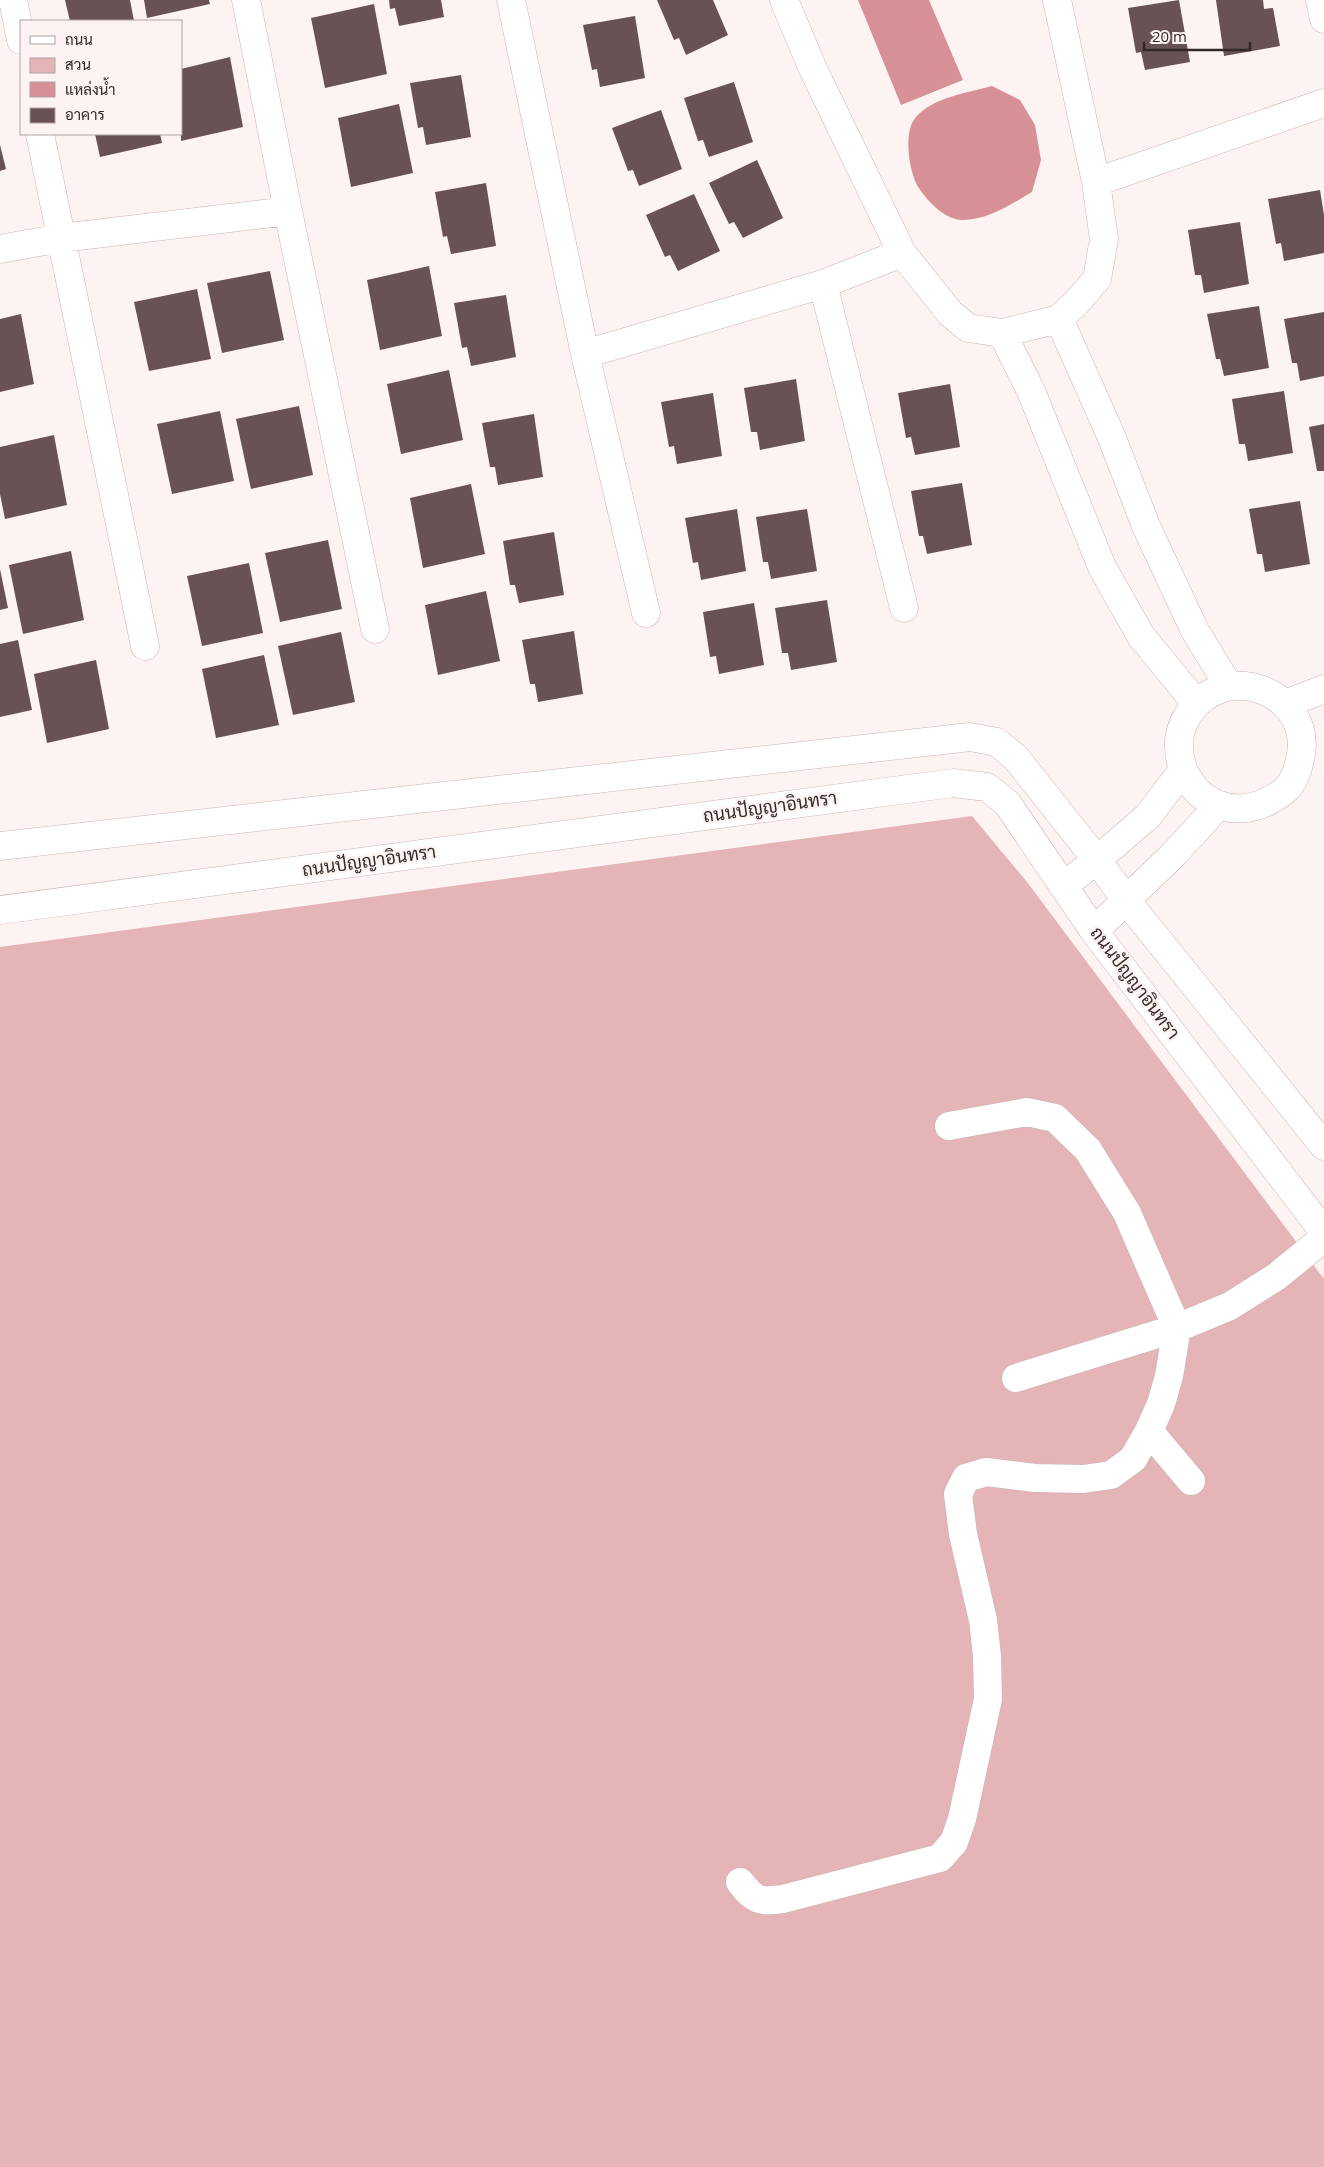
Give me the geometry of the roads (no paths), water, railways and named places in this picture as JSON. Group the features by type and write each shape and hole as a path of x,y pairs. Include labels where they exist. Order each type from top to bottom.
{"street":[{"path":"13,0 20,35"},
{"path":"246,0 375,629"},
{"path":"511,0 585,354 646,613"},
{"path":"784,0 813,69 902,253 950,313 968,328 1002,333 1059,319 1097,279 1104,239 1096,182 1057,0"},
{"path":"1320,0 1324,19"},
{"path":"1096,182 1324,104"},
{"path":"40,135 145,646"},
{"path":"0,249 61,238 288,211"},
{"path":"585,354 823,284 902,253"},
{"path":"823,284 904,608"},
{"path":"1059,319 1112,438 1146,526 1195,632 1228,686"},
{"path":"1002,333 1032,391 1102,567 1141,636 1196,703"},
{"path":"1228,686 1259,688 1285,704 1313,740 1286,789 1267,803 1243,809 1219,805 1197,792 1183,770 1178,746 1183,723 1196,703 1211,692 1228,686"},
{"path":"1285,704 1324,689"},
{"path":"0,846 970,737 997,742 1016,758 1097,860 1126,900 1324,1146"},
{"path":"1063,886 1097,860 1148,816 1183,770"},
{"name":"ถนนปัญญาอินทรา","path":"0,910 953,783 987,787 1007,803 1094,931 1324,1232"},
{"path":"1094,931 1173,855 1219,805"},
{"path":"740,1882 752,1897 765,1901 783,1899 940,1858 954,1842 962,1819 988,1699 988,1656 983,1620 963,1534 958,1494 966,1478 986,1472 1035,1478 1083,1479 1111,1475 1134,1459 1149,1432 1161,1404 1169,1376 1177,1328 1128,1213 1088,1150 1055,1118 1027,1112 949,1126"},
{"path":"1016,1378 1177,1328 1230,1306 1276,1277 1324,1238"},
{"path":"1149,1432 1191,1481"}],"water":[{"path":"858,0 929,0 963,80 901,105"},
{"path":"992,86 1020,100 1035,125 1041,160 1032,192 990,215 972,219 955,219 935,207 916,183 909,159 908,140 912,123 923,110 941,100"}]}
